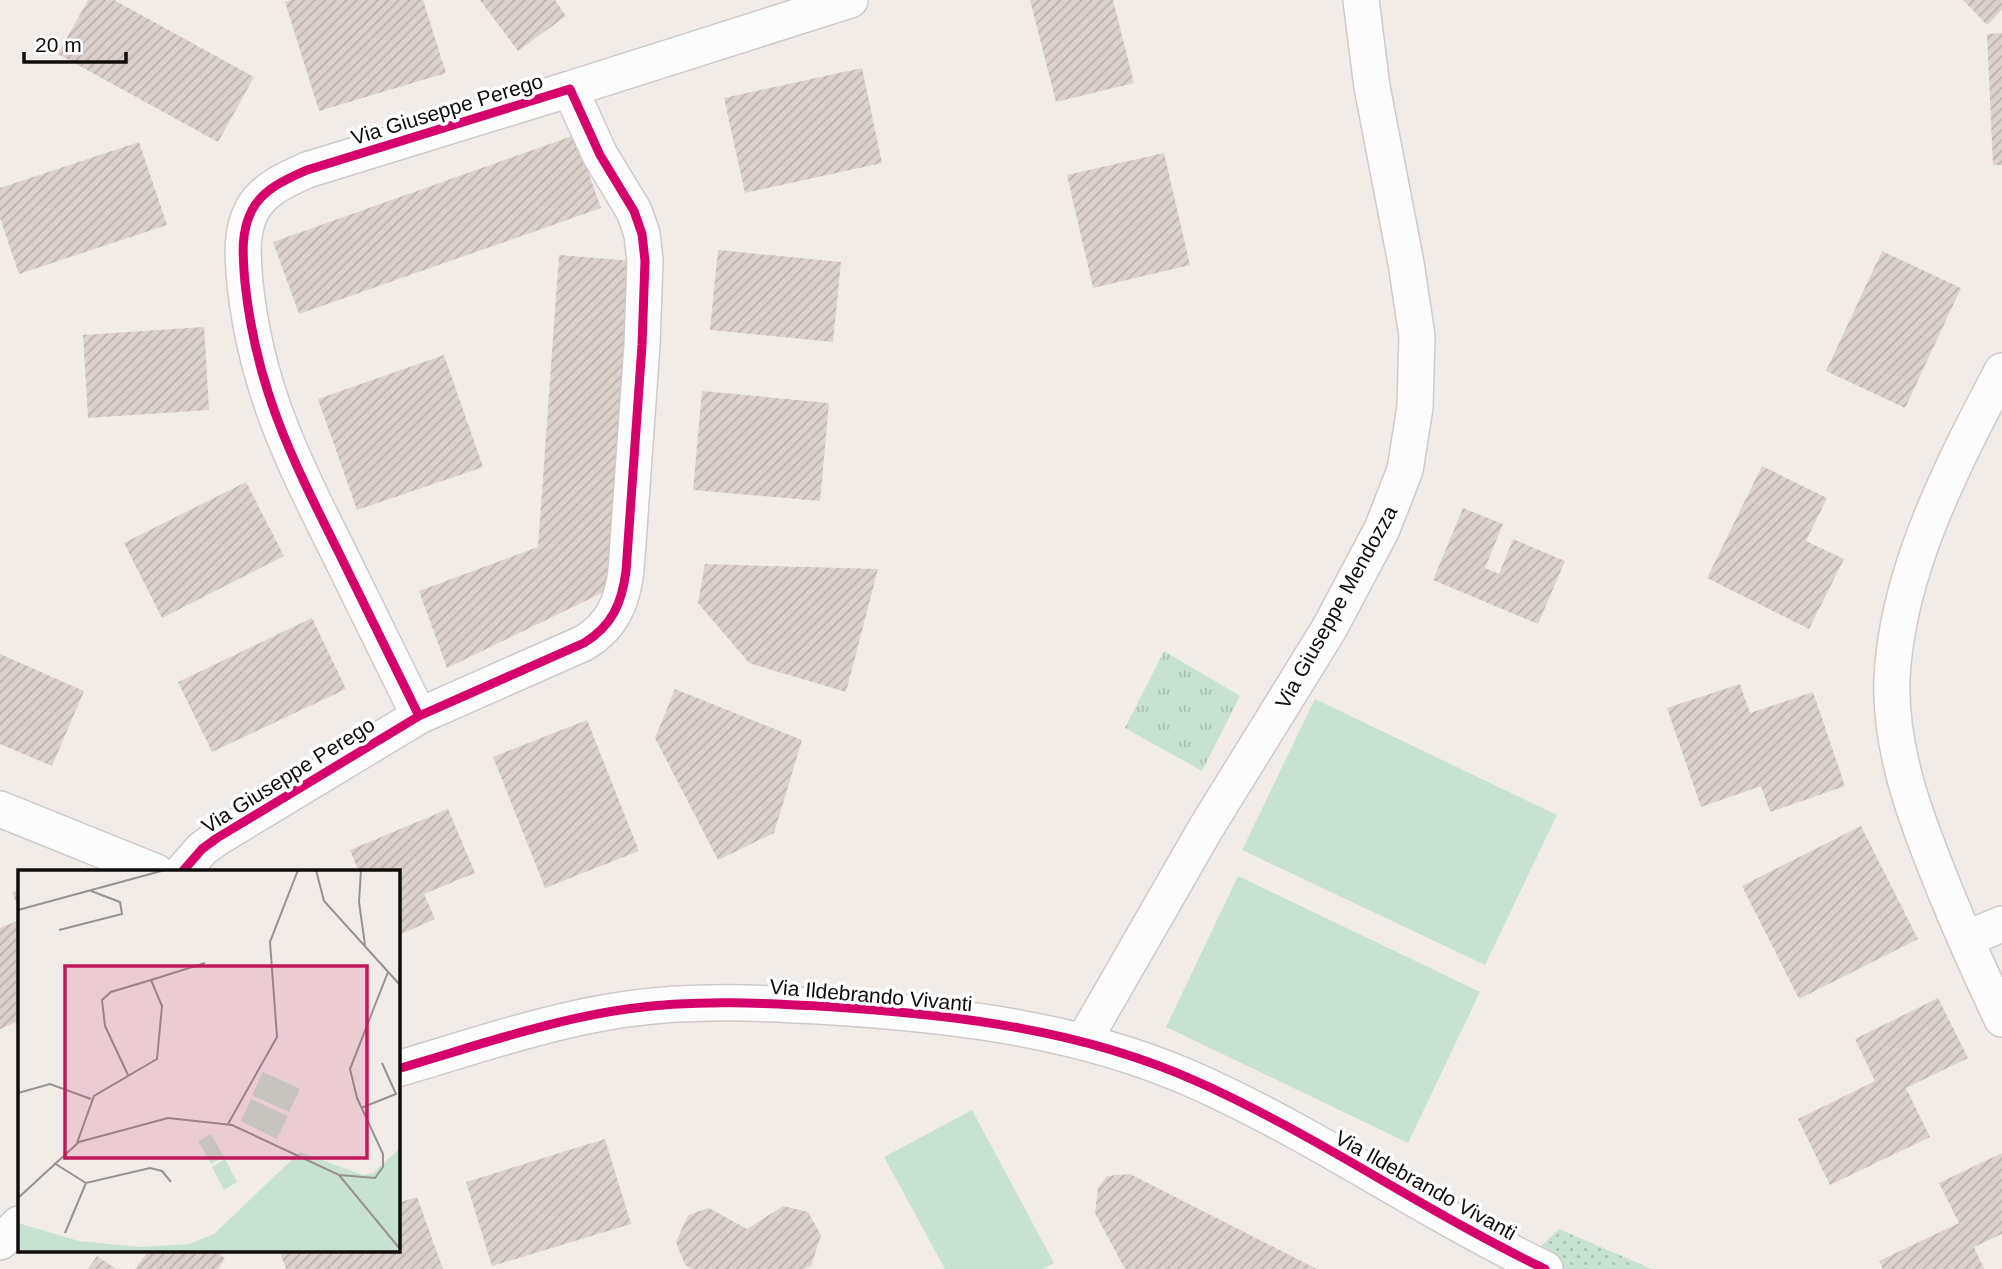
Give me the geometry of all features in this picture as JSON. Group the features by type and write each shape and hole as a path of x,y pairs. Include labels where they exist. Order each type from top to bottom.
{"street":[{"path":"570,89 850,0"},
{"name":"Via Giuseppe Mendozza","path":"1083,1042 1206,828 1329,629 1385,522 1405,471 1415,407 1417,336 1406,263 1372,87 1360,0"},
{"name":"Via Giuseppe Perego","path":"184,870 201,849 419,716 592,638 609,623 622,593 626,571 642,345 645,261 642,234 634,211 603,161 570,89 298,174 270,189 258,201 246,226 243,258 249,319 255,353 268,398 300,474 419,716"},
{"path":"2002,370 1954,463 1922,544 1904,607 1893,672 1895,727 1906,779 1929,850 2002,1019"},
{"path":"0,809 151,870"},
{"path":"1966,939 2002,924"},
{"name":"Via Ildebrando Vivanti","path":"399,1068 569,1020 621,1010 687,1003 778,1004 913,1013 1003,1024 1083,1042 1153,1063 1220,1092 1286,1126 1452,1221 1545,1269"},
{"path":"0,1242 18,1225"}],"green space":[{"path":"1164,651 1240,696 1202,771 1125,728"},
{"path":"1315,699 1557,815 1485,965 1242,850"},
{"path":"1238,876 1480,992 1408,1143 1166,1027"},
{"path":"972,1110 1054,1263 1043,1269 945,1269 884,1157"},
{"path":"1559,1229 1652,1269 1517,1269"}],"building":[{"path":"88,0 114,0 254,77 218,142 58,54"},
{"path":"423,0 446,73 319,111 285,2"},
{"path":"480,0 555,0 566,16 518,51"},
{"path":"1030,0 1113,0 1134,83 1056,102"},
{"path":"1963,0 2002,0 2002,10 1987,25"},
{"path":"2002,33 2002,165 1993,165 1987,34"},
{"path":"862,68 882,163 745,193 724,98"},
{"path":"575,135 601,208 299,314 273,242"},
{"path":"139,142 167,225 19,274 0,218 0,188"},
{"path":"1164,153 1190,265 1093,288 1067,175"},
{"path":"718,250 841,262 833,342 710,330"},
{"path":"1882,251 1961,288 1905,408 1826,371"},
{"path":"559,255 633,261 606,591 447,668 419,591 538,547"},
{"path":"204,327 209,410 88,418 83,335"},
{"path":"444,355 483,467 357,510 318,399"},
{"path":"702,391 829,403 820,501 693,490"},
{"path":"1762,466 1827,498 1806,541 1844,559 1809,629 1707,578"},
{"path":"246,482 284,556 162,618 124,543"},
{"path":"1463,508 1503,524 1485,568 1499,574 1513,539 1565,561 1538,624 1433,580"},
{"path":"705,564 878,569 846,692 749,663 698,603"},
{"path":"312,618 346,689 212,752 178,682"},
{"path":"0,654 84,691 52,766 0,744"},
{"path":"1740,684 1750,713 1813,692 1845,786 1770,812 1761,786 1701,807 1667,708"},
{"path":"675,689 802,740 774,833 718,860 655,738"},
{"path":"587,720 639,851 545,888 493,757"},
{"path":"448,809 475,873 424,894 435,919 399,935 399,870 358,870 350,850"},
{"path":"1861,826 1918,939 1799,999 1742,886"},
{"path":"18,890 18,906 12,893"},
{"path":"18,920 18,1021 0,1029 0,928"},
{"path":"1938,998 1968,1058 1906,1088 1930,1137 1830,1185 1798,1119 1875,1081 1855,1039"},
{"path":"605,1139 631,1224 492,1266 466,1182"},
{"path":"2002,1153 2002,1234 1974,1247 1984,1269 1883,1269 1879,1261 1959,1223 1939,1183"},
{"path":"1130,1174 1317,1269 1125,1269 1095,1213 1098,1188 1107,1176"},
{"path":"417,1197 443,1269 286,1269 280,1252 399,1252 399,1202"},
{"path":"783,1206 808,1212 821,1235 811,1266 804,1269 692,1269 685,1265 676,1242 688,1215 709,1208 747,1229"},
{"path":"148,1252 216,1252 225,1258 218,1269 135,1269"},
{"path":"97,1256 116,1269 88,1269"}],"cycle path":[{"path":"570,89 600,155 634,211 642,234 645,261 642,345 626,571 622,593 609,621 584,643 419,716 305,483 278,421 250,321 243,246 248,219 262,196 307,170 570,89"},
{"path":"184,870 202,849 217,838 419,716"},
{"path":"399,1068 569,1020 627,1009 679,1004 756,1003 834,1007 973,1020 1019,1028 1109,1049 1196,1081 1285,1125 1457,1223 1545,1269"}]}
